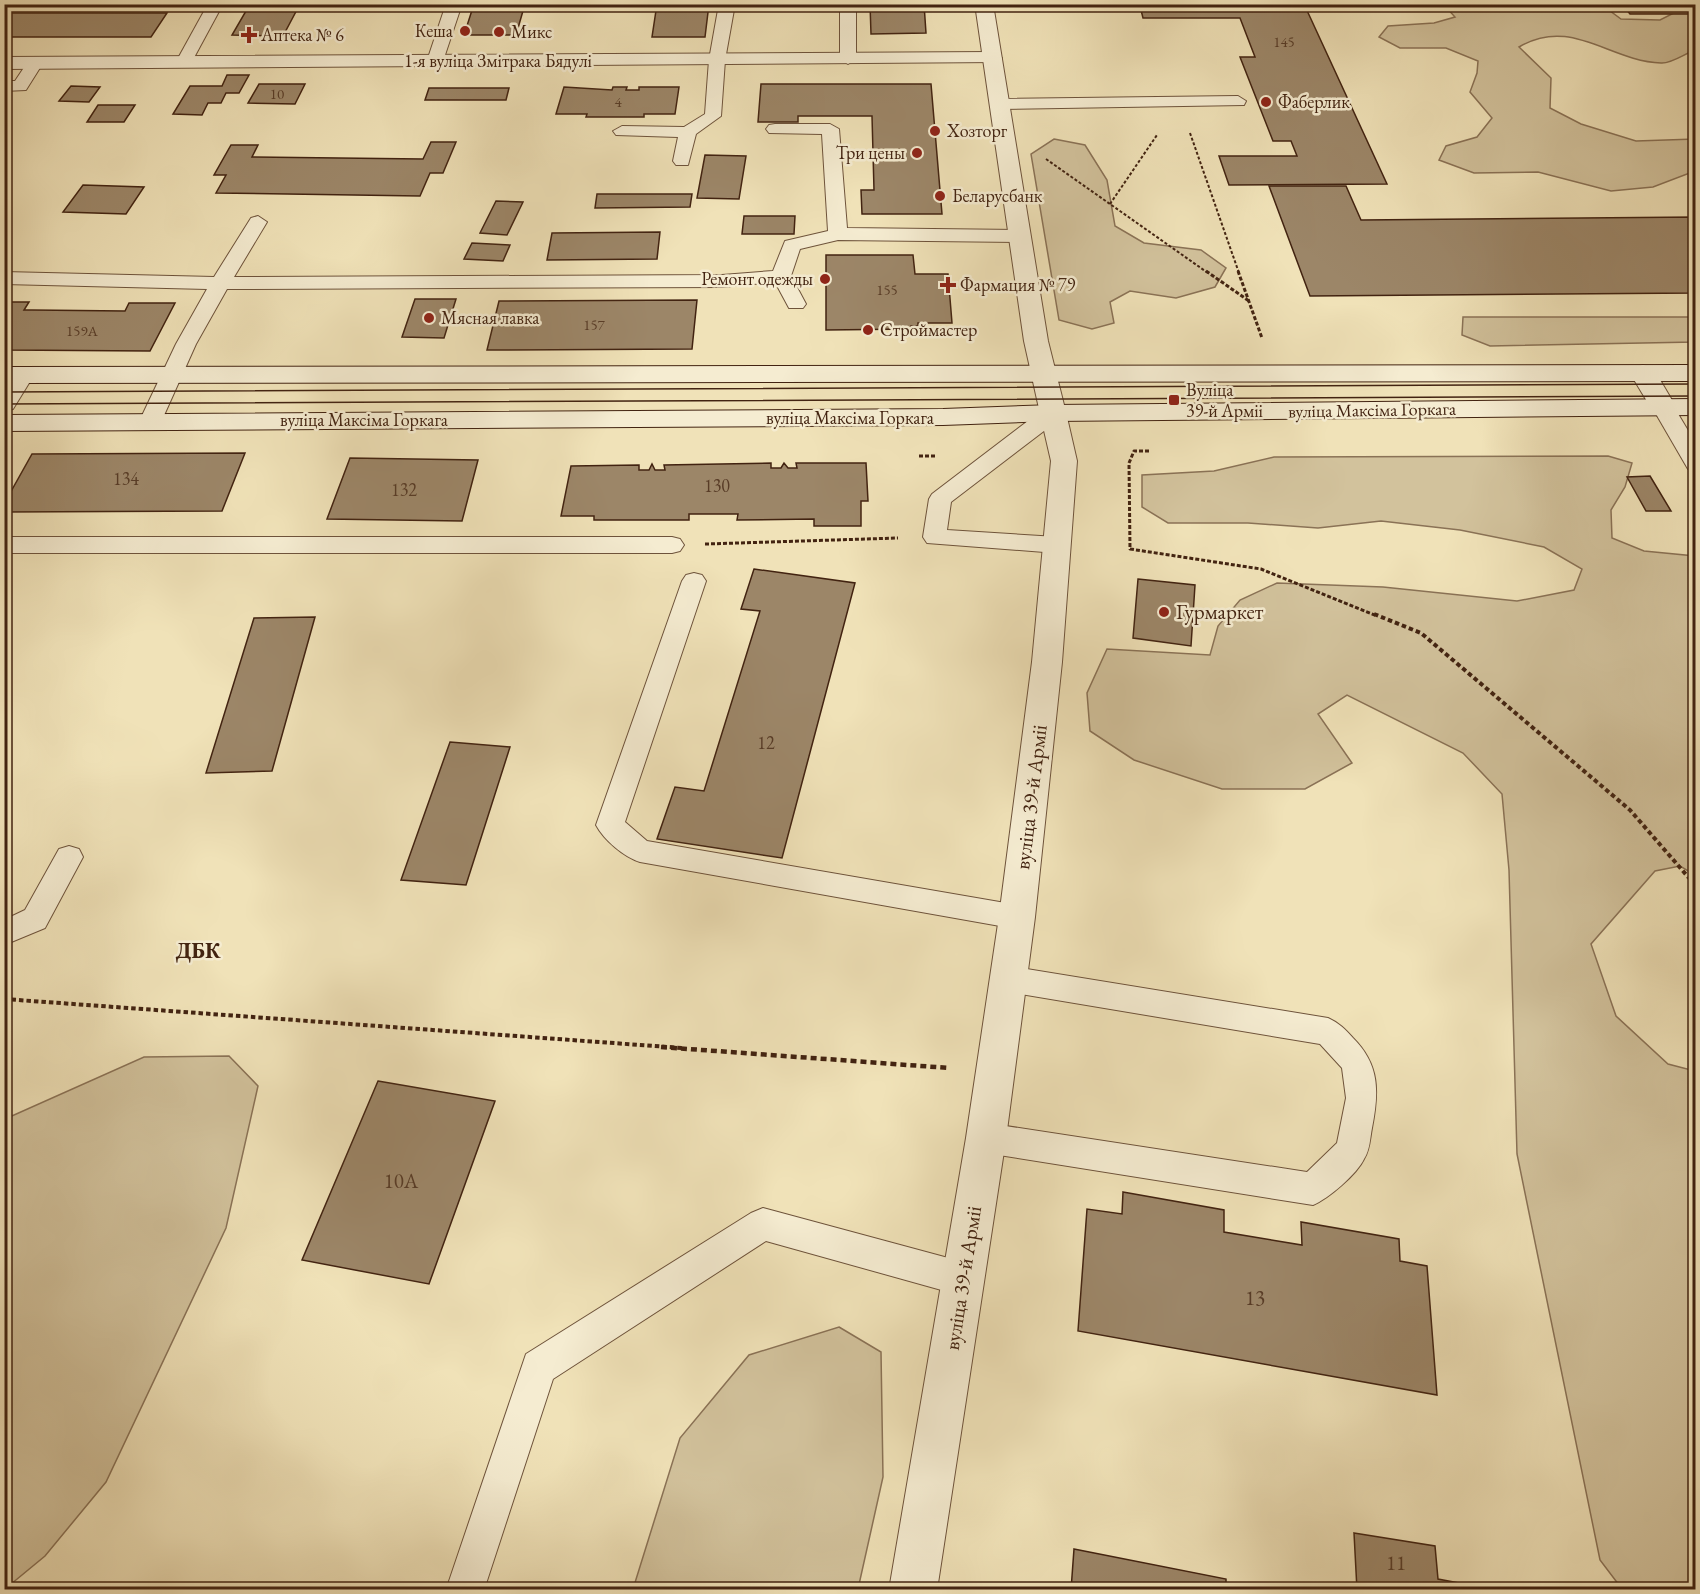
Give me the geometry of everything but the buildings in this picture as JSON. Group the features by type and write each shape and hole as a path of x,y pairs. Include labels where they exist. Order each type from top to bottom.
{"street":[{"name":"вуліца 39-й Арміі","path":"913,1590 986,1138 1017,917 1047,662 1064,461 1044,376 984,4"},
{"name":"1-я вуліца Змітрака Бядулі","path":"4,63 992,58"},
{"path":"1643,373 1663,407"},
{"name":"вуліца Максіма Горкага","path":"13,375 169,377 1044,376 1695,373"},
{"path":"4,403 13,375"},
{"name":"вуліца Максіма Горкага","path":"4,423 943,417 1053,413 1695,407"}],"lane":[{"path":"184,62 216,4"},
{"path":"435,61 453,4"},
{"path":"622,131 688,132 713,116 717,60 727,4"},
{"path":"848,4 848,59"},
{"path":"4,86 20,86 35,63"},
{"path":"999,104 1238,101"},
{"path":"775,129 830,129 838,234"},
{"path":"682,161 688,132"},
{"path":"150,422 169,377 219,283 258,222"},
{"path":"796,304 781,276 792,245 838,234 1020,236"},
{"path":"4,278 219,283 722,282 781,276"},
{"path":"1663,407 1695,464"},
{"path":"1053,413 940,499 935,537 1057,544"},
{"path":"4,545 672,544"},
{"path":"694,581 610,825 640,851 1017,917"},
{"path":"4,933 35,919 69,857"},
{"path":"986,1138 1313,1189 1352,1151 1362,1098 1356,1062 1328,1032 1008,979"},
{"path":"465,1590 539,1367 763,1224 963,1279"}],"path":[{"path":"1110,204 1179,102"},
{"path":"1179,102 1264,342"},
{"path":"1022,104 1030,148 1249,301"},
{"path":"1129,464 1130,549 1262,569 1421,633 1630,810 1695,886"},
{"path":"672,544 935,537"},
{"path":"4,999 995,1071"}],"shaded area":[{"path":"1444,5 1602,5 1621,19 1660,20 1674,13 1676,5 1695,5 1695,50 1665,63 1642,60 1573,38 1556,36 1538,39 1519,47 1551,78 1550,108 1581,124 1636,141 1695,139 1695,171 1653,187 1611,191 1538,172 1474,173 1439,160 1446,146 1477,137 1492,118 1470,92 1477,73 1478,61 1446,48 1400,48 1379,37 1388,26 1434,23 1455,17"},
{"path":"1054,139 1085,145 1107,180 1115,226 1144,243 1201,250 1226,268 1215,287 1176,298 1130,291 1110,302 1114,323 1092,329 1059,320 1031,154"},
{"path":"1463,317 1695,317 1695,342 1490,346 1462,335"},
{"path":"1608,456 1632,463 1625,487 1611,510 1612,538 1644,551 1695,556 1695,875 1680,866 1655,871 1591,944 1616,1016 1668,1064 1695,1071 1695,1589 1622,1589 1600,1560 1517,1154 1509,870 1502,794 1463,753 1347,695 1318,714 1352,763 1305,789 1222,789 1134,760 1090,731 1087,693 1107,649 1210,655 1218,626 1240,600 1277,583 1383,587 1517,601 1574,590 1582,569 1544,547 1460,530 1381,521 1318,528 1248,523 1168,523 1142,507 1142,475 1214,471 1274,457"},
{"path":"229,1056 258,1086 226,1228 106,1482 45,1556 5,1589 5,1119 144,1057"},
{"path":"839,1327 881,1352 883,1477 858,1589 633,1589 680,1438 749,1355"}],"tram line":[{"path":"4,392 1696,384"},
{"path":"4,404 1696,396"}],"place":[{"name":"Кеша","path":"465,31"},
{"name":"Микс","path":"499,32"},
{"name":"Аптека № 6","path":"249,35"},
{"name":"Фаберлик","path":"1266,102"},
{"name":"Хозторг","path":"935,131"},
{"name":"Три цены","path":"917,153"},
{"name":"Беларусбанк","path":"940,196"},
{"name":"Ремонт одежды","path":"825,279"},
{"name":"Фармация № 79","path":"948,285"},
{"name":"Мясная лавка","path":"429,318"},
{"name":"Строймастер","path":"868,330"},
{"name":"Вуліца 39-й Арміі","path":"1174,400"},
{"name":"Гурмаркет","path":"1164,612"}],"district":[{"name":"ДБК","path":"198,950"}]}
